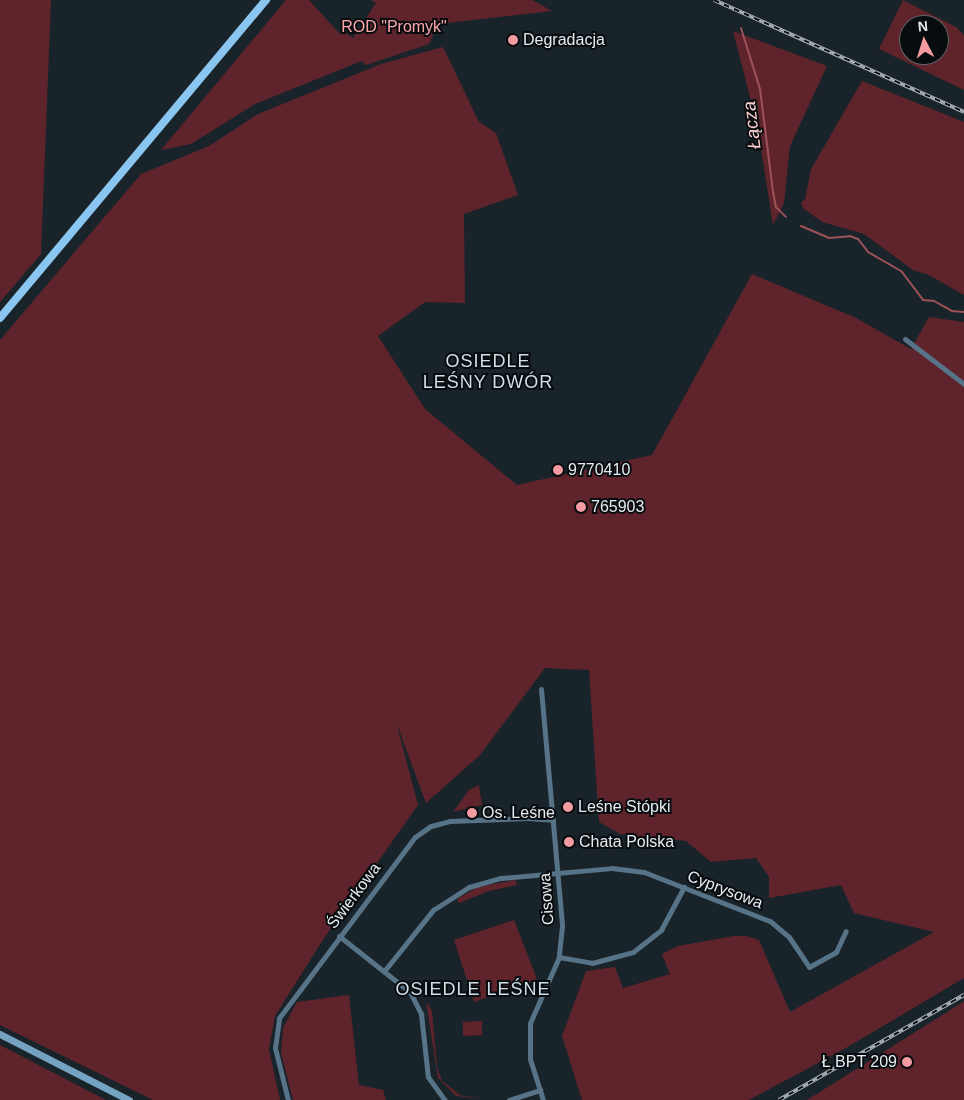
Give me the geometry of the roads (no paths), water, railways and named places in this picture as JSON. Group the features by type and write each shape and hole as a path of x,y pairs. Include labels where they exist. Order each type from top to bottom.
{"main road":[{"path":"0,318 266,0"},
{"path":"0,1034 129,1100"}],"street":[{"path":"905,339 964,384"},
{"name":"Cisowa","path":"541,689 562,926 559,957 530,1022 530,1059 543,1100"},
{"name":"Świerkowa","path":"288,1100 275,1048 277,1025 286,1006 408,845 431,826 450,821 514,818 553,820"},
{"name":"Cyprysowa","path":"385,970 426,917 457,894 492,880 558,873 630,869 684,887 770,921 789,937 809,967 836,952 846,931"},
{"path":"559,957 583,963 600,963 633,952 661,930 684,887"},
{"path":"339,936 403,984 416,1002 422,1021 428,1078 445,1100"},
{"path":"509,1100 540,1090"}],"waterway":[{"name":"Łącza","path":"741,28 760,89 776,207 786,217"},
{"name":"Łącza","path":"801,226 829,238 850,236 858,239 868,252 902,272 923,300 934,301 952,311 964,312"}],"railway":[{"path":"714,0 964,112"},
{"path":"779,1100 964,995"}],"place":[{"name":"Degradacja","path":"513,40"},
{"name":"9770410","path":"558,470"},
{"name":"765903","path":"581,507"},
{"name":"Leśne Stópki","path":"568,807"},
{"name":"Os. Leśne","path":"472,813"},
{"name":"Chata Polska","path":"569,842"},
{"name":"Ł BPT 209","path":"907,1062"}],"district":[{"name":"OSIEDLE LEŚNY DWÓR","path":"488,372"},
{"name":"OSIEDLE LEŚNE","path":"473,989"}],"park label":[{"name":"ROD \"Promyk\"","path":"394,27"}]}
